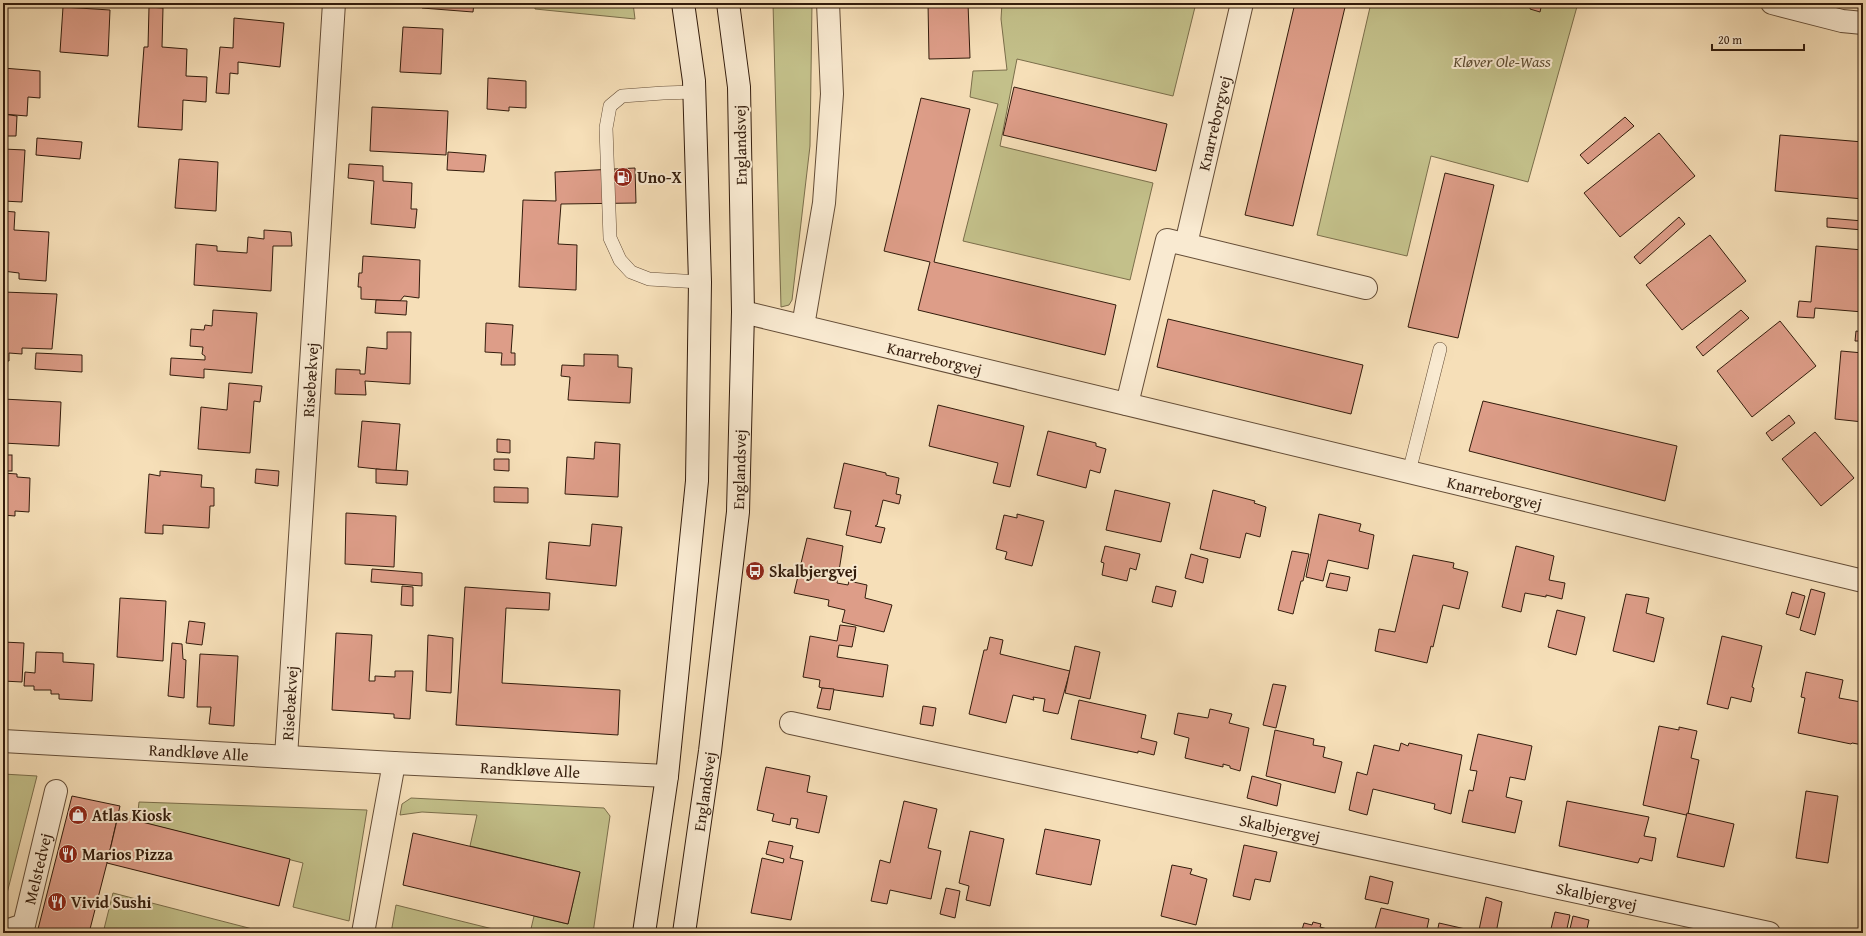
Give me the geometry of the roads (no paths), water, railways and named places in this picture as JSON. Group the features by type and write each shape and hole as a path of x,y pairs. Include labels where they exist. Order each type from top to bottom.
{"street":[{"name":"Risebækvej","path":"286,757 334,3"},
{"path":"644,933 667,776 697,481 700,282 694,92 683,3"},
{"name":"Englandsvej","path":"684,933 710,751 738,512 743,312 739,87 728,3"},
{"path":"803,326 824,203 826,180 832,94 828,3"},
{"name":"Knarreborgvej","path":"1186,244 1242,3"},
{"path":"1772,3 1842,21 1863,23"},
{"path":"1127,404 1167,240 1366,288"},
{"name":"Knarreborgvej","path":"743,312 1863,581"},
{"name":"Skalbjergvej","path":"791,723 1769,933"},
{"name":"Randkløve Alle","path":"3,741 394,763 667,776"},
{"path":"363,933 394,763"},
{"name":"Melstedvej","path":"3,932 24,925 56,791"}],"lane":[{"path":"694,92 622,96 610,106 606,128 610,238 620,260 630,272 648,279 675,282 700,282"},
{"path":"1409,472 1440,349"}],"place":[{"name":"Uno-X","path":"623,177"},
{"name":"Skalbjergvej","path":"755,571"},
{"name":"Atlas Kiosk","path":"78,815"},
{"name":"Marios Pizza","path":"68,854"},
{"name":"Vivid Sushi","path":"57,902"}],"park label":[{"name":"Kløver Ole-Wass","path":"1502,61"}]}
